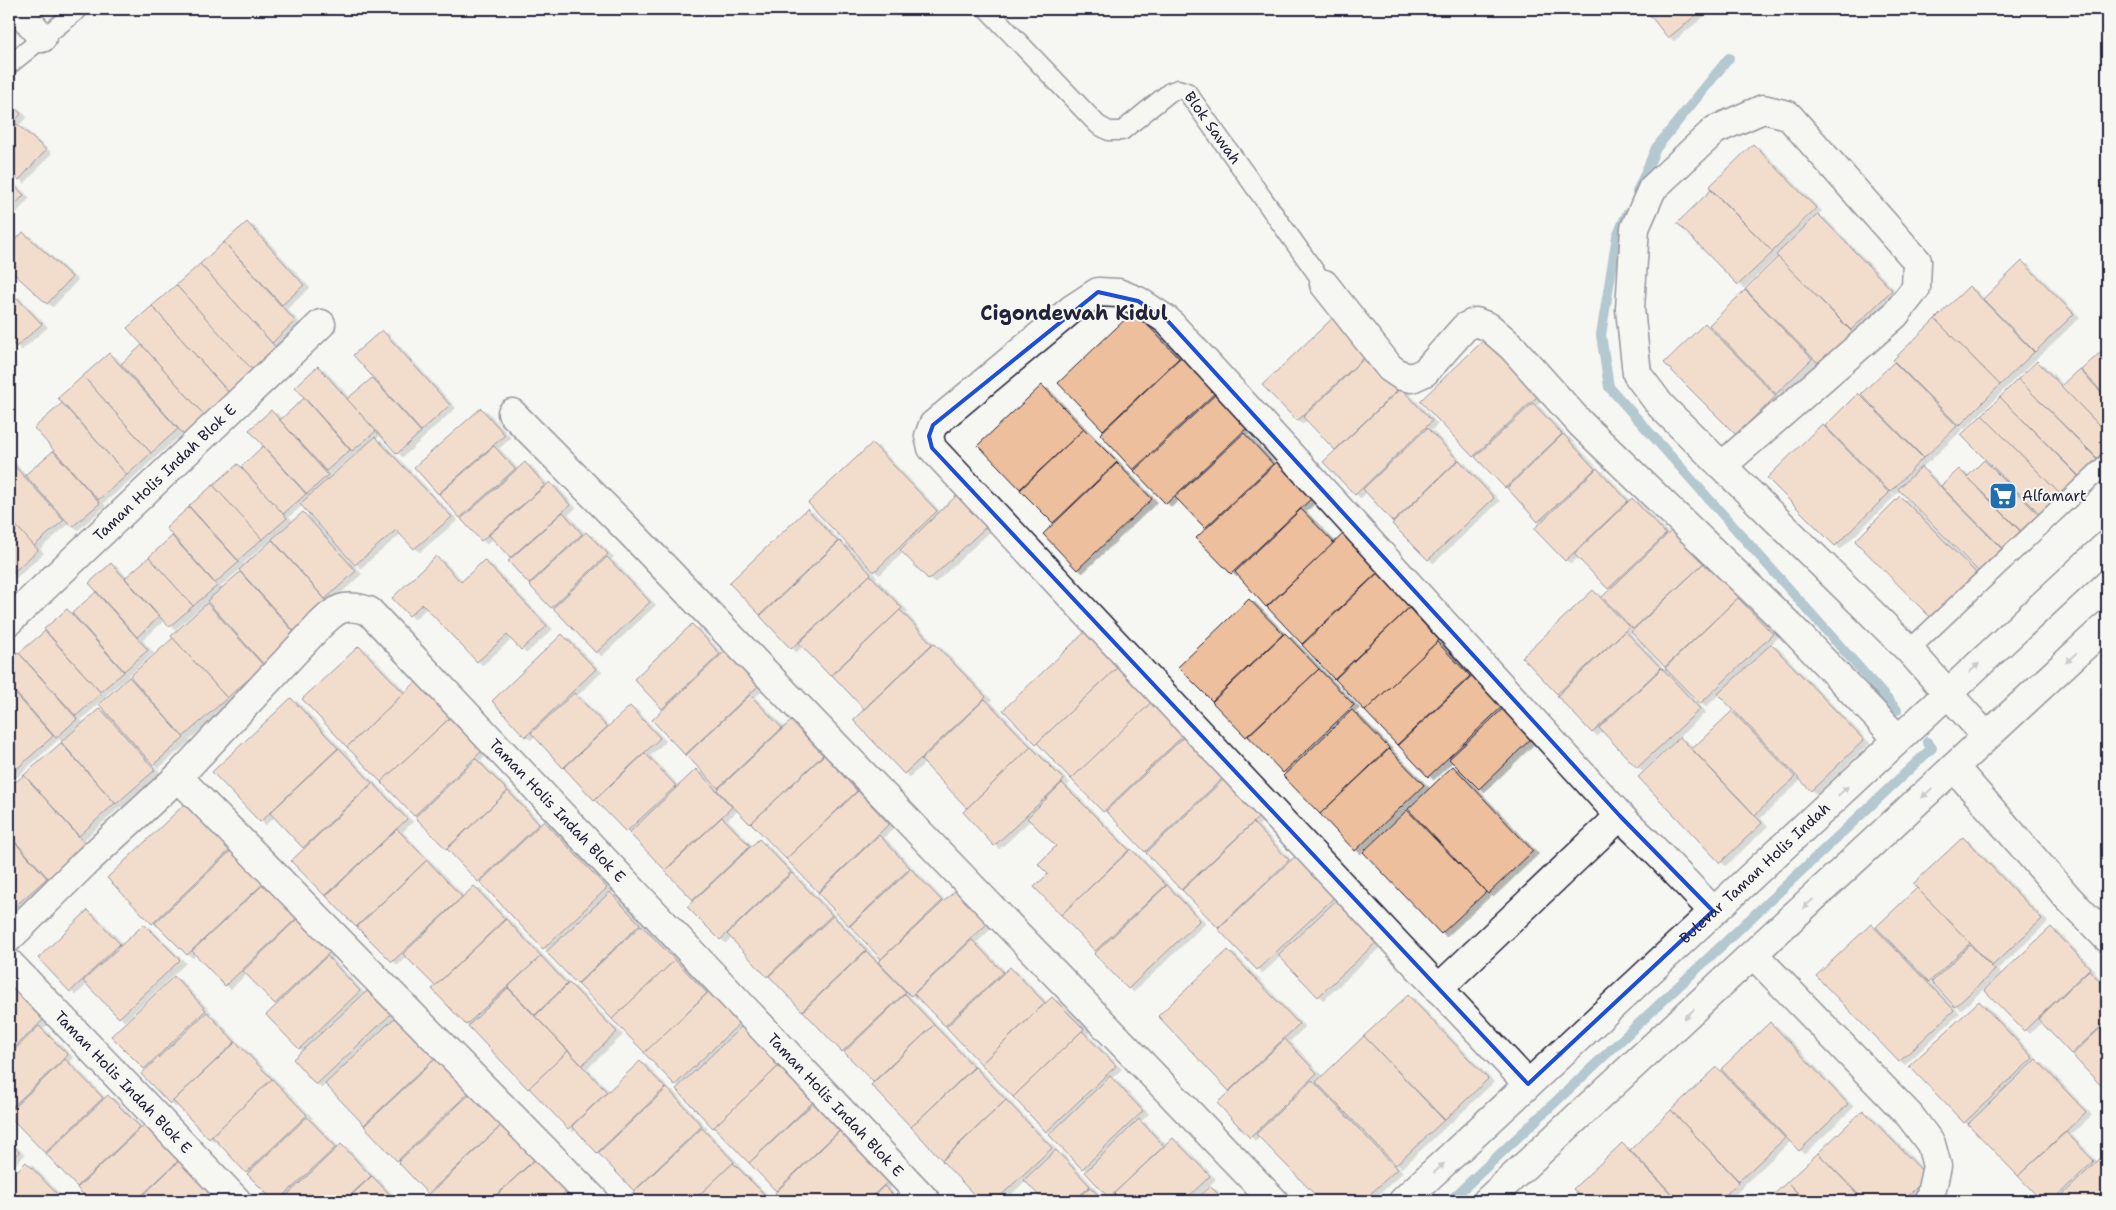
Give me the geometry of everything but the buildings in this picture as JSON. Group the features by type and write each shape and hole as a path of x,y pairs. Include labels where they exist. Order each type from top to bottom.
{"street":[{"path":"19,9 42,38"},
{"path":"1723,465 1895,314 1916,288 1917,261 1788,115 1763,109 1715,130 1652,189 1635,228 1630,309 1637,374 1661,406 1909,650 1967,715"},
{"path":"1324,284 1390,368 1402,376 1412,378 1425,372 1465,327 1476,322 1488,327 1512,346 1581,424 1790,626 1898,739"},
{"path":"1528,1084 932,448 929,436 934,425 1064,315 1098,292 1118,293 1138,300 1166,320 1620,816 1648,842 1713,911"},
{"name":"Taman Holis Indah Blok E","path":"9,620 320,324"},
{"path":"512,413 632,534 1274,1201"},
{"name":"Bulevar Taman Holis Indah","path":"1487,1201 1754,955 1954,767 1967,715 2107,545"},
{"name":"Taman Holis Indah Blok E","path":"9,938 88,860 178,777 331,615 343,607 357,607 369,612 926,1201"},
{"name":"Bulevar Taman Holis Indah","path":"1403,1201 1898,739 1967,715 2107,625"},
{"path":"1954,767 2068,898 2107,938"},
{"path":"178,777 595,1201"},
{"path":"1438,989 1620,816"},
{"path":"1754,955 1910,1116 1931,1144 1937,1166 1928,1201"},
{"name":"Taman Holis Indah Blok E","path":"9,963 237,1201"}],"lane":[{"path":"9,65 79,9"},
{"name":"Blok Sawah","path":"987,9 1098,125 1109,131 1122,132 1170,92 1178,89 1187,92 1324,284"},
{"path":"1909,650 2107,463"}],"highlighted area":[{"path":"1098,292 1138,301 1167,320 1620,816 1713,911 1528,1084 932,448 929,436 933,425"}],"waterway":[{"path":"1637,192 1656,148 1729,58"},
{"path":"1627,214 1617,236 1601,335 1609,387 1897,710"},
{"path":"1450,1201 1932,748 1927,742"}],"place":[{"name":"Alfamart","path":"2003,496"}],"district":[{"name":"Cigondewah Kidul","path":"1074,313"}]}
